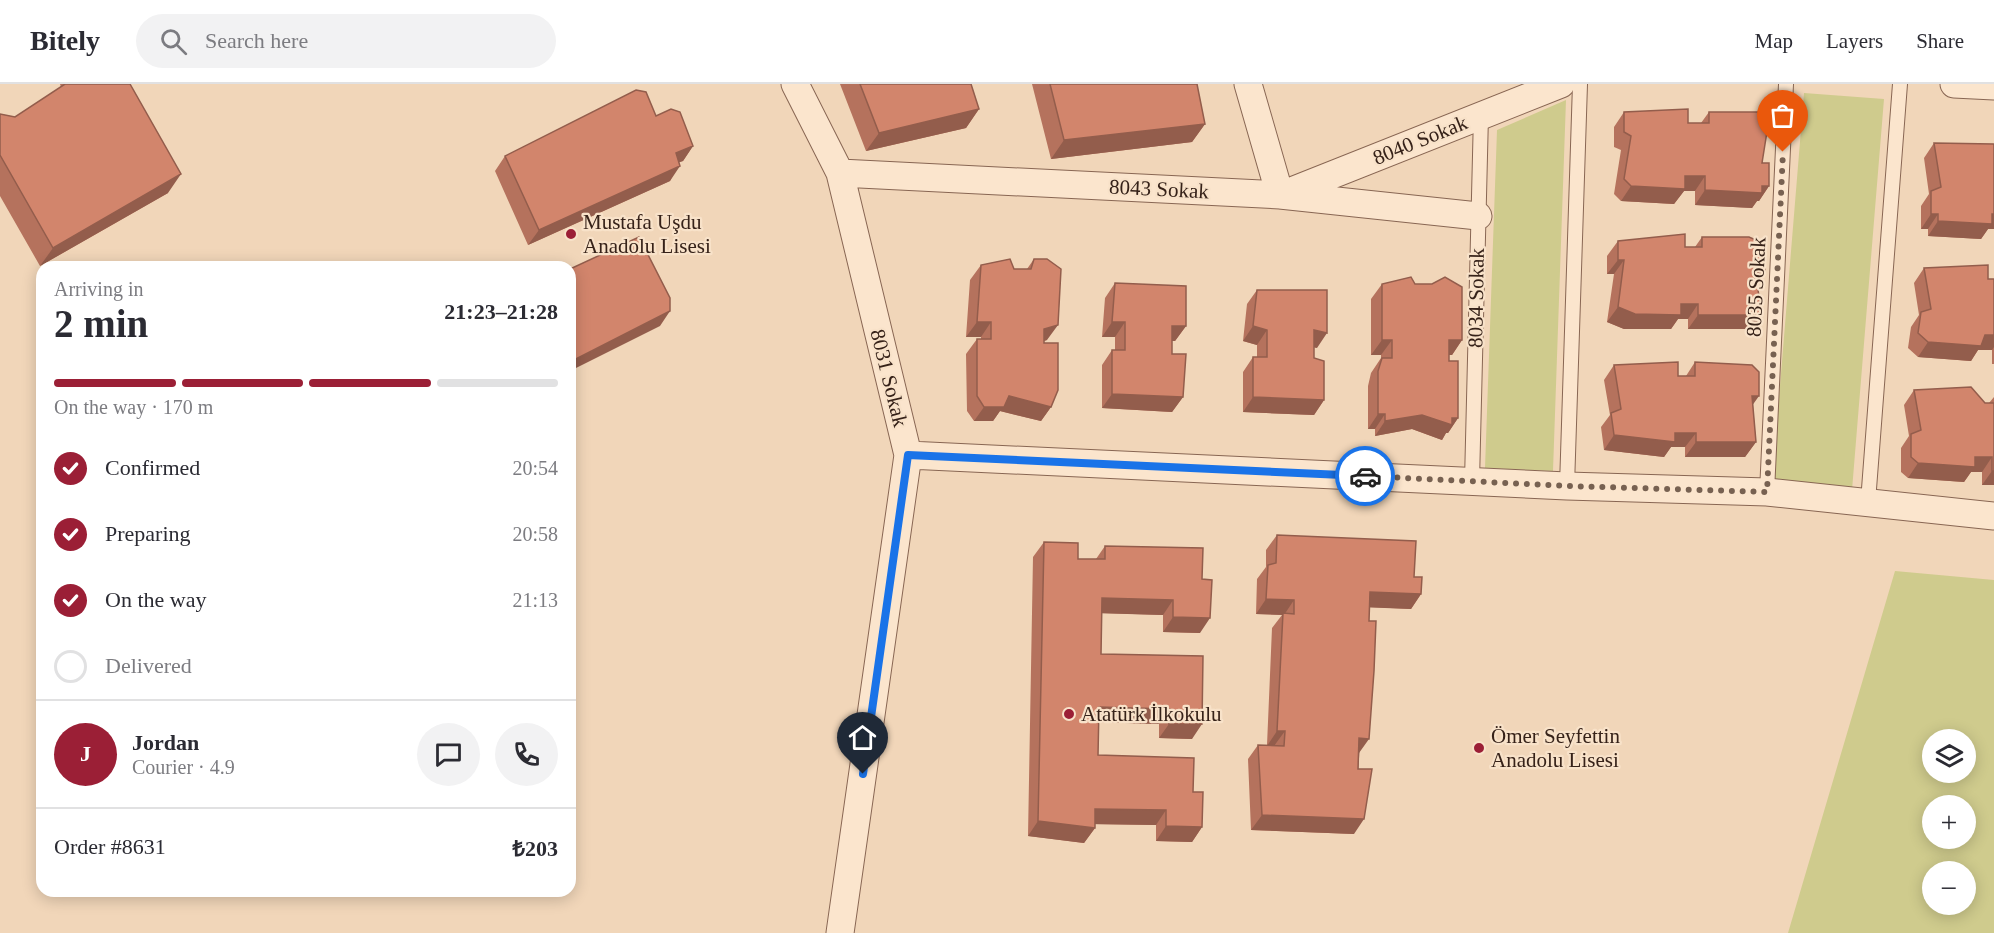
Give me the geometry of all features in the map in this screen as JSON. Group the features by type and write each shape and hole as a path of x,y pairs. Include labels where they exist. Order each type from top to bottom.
{"street":[{"name":"8031 Sokak","path":"795,84 840,173 908,455 840,933"},
{"path":"1248,84 1280,195"},
{"name":"8040 Sokak","path":"1280,195 1481,116 1529,90 1561,84"},
{"path":"1954,84 1994,86"},
{"name":"8043 Sokak","path":"840,173 1280,195 1478,216"},
{"path":"908,455 1568,486 1767,492 1994,516"}],"lane":[{"path":"1568,486 1580,84"},
{"name":"8035 Sokak","path":"1767,492 1786,84"},
{"path":"1868,502 1900,84"},
{"name":"8034 Sokak","path":"1472,481 1481,116"}],"shaded area":[{"path":"1804,93 1884,99 1852,490 1772,483"},
{"path":"1566,100 1553,471 1485,468 1497,130"},
{"path":"1895,571 1994,580 1994,933 1788,933"}],"building":[{"path":"65,84 130,84 181,174 53,248 0,155 0,114 15,117"},
{"path":"860,84 971,84 979,109 879,133"},
{"path":"1050,84 1197,84 1205,124 1064,140"},
{"path":"636,90 646,92 656,116 671,109 680,112 693,146 676,153 680,166 539,230 505,156"},
{"path":"1688,109 1688,123 1709,123 1709,112 1762,112 1769,119 1762,163 1769,163 1769,186 1762,186 1762,193 1705,190 1705,176 1685,176 1685,189 1631,186 1624,179 1631,136 1624,132 1624,112"},
{"path":"1934,143 1994,144 1992,224 1938,221 1938,214 1931,214 1931,191 1941,187"},
{"path":"1685,234 1685,247 1702,247 1702,237 1749,237 1765,244 1765,271 1755,271 1762,315 1698,315 1698,304 1681,304 1681,315 1635,314 1618,307 1624,260 1618,260 1618,241"},
{"path":"639,237 670,298 670,311 576,359 576,266"},
{"path":"1010,259 1014,269 1031,269 1034,259 1047,259 1061,269 1058,325 1044,329 1044,343 1058,343 1058,390 1051,407 1009,396 1004,407 984,407 977,396 977,339 991,339 991,322 977,322 981,265"},
{"path":"1988,265 1988,279 1994,279 1994,335 1985,335 1981,346 1928,342 1918,333 1921,312 1931,309 1924,268"},
{"path":"1411,277 1415,284 1432,284 1445,277 1462,287 1462,340 1449,340 1449,361 1458,361 1458,418 1452,418 1452,425 1422,415 1385,421 1385,414 1378,414 1378,371 1382,358 1392,358 1392,340 1382,340 1382,284"},
{"path":"1115,283 1186,286 1186,326 1172,326 1172,354 1186,354 1183,397 1112,394 1112,350 1125,350 1125,322 1112,322"},
{"path":"1257,290 1327,290 1327,333 1314,330 1314,358 1324,361 1324,400 1253,397 1253,357 1267,357 1267,330 1253,326"},
{"path":"1678,362 1678,376 1695,376 1695,362 1752,365 1759,372 1759,396 1752,396 1756,442 1696,442 1696,433 1675,433 1675,442 1614,435 1611,413 1621,409 1614,365"},
{"path":"1971,387 1985,403 1994,403 1994,471 1992,471 1992,457 1975,457 1975,467 1918,463 1911,457 1911,434 1921,430 1914,390"},
{"path":"1277,535 1416,541 1414,577 1422,577 1421,594 1370,592 1369,621 1376,621 1374,671 1369,739 1359,738 1358,769 1372,769 1364,819 1262,815 1258,745 1284,746 1285,731 1277,731 1283,613 1294,614 1294,600 1266,599 1268,565 1276,563"},
{"path":"1044,542 1078,543 1078,559 1105,559 1105,546 1203,548 1202,579 1212,580 1210,618 1173,617 1173,600 1102,598 1101,654 1203,656 1202,724 1169,724 1170,709 1099,707 1098,755 1194,758 1193,792 1203,792 1202,827 1166,826 1166,810 1095,809 1095,828 1038,821"}],"way so far":[{"path":"1365,476 1568,486 1767,492 1783,152"}],"place":[{"name":"Mustafa Uşdu Anadolu Lisesi","path":"571,234"},
{"name":"Atatürk İlkokulu","path":"1069,714"},
{"name":"Ömer Seyfettin Anadolu Lisesi","path":"1479,748"}],"route":[{"path":"863,774 908,455 1365,476"}]}
